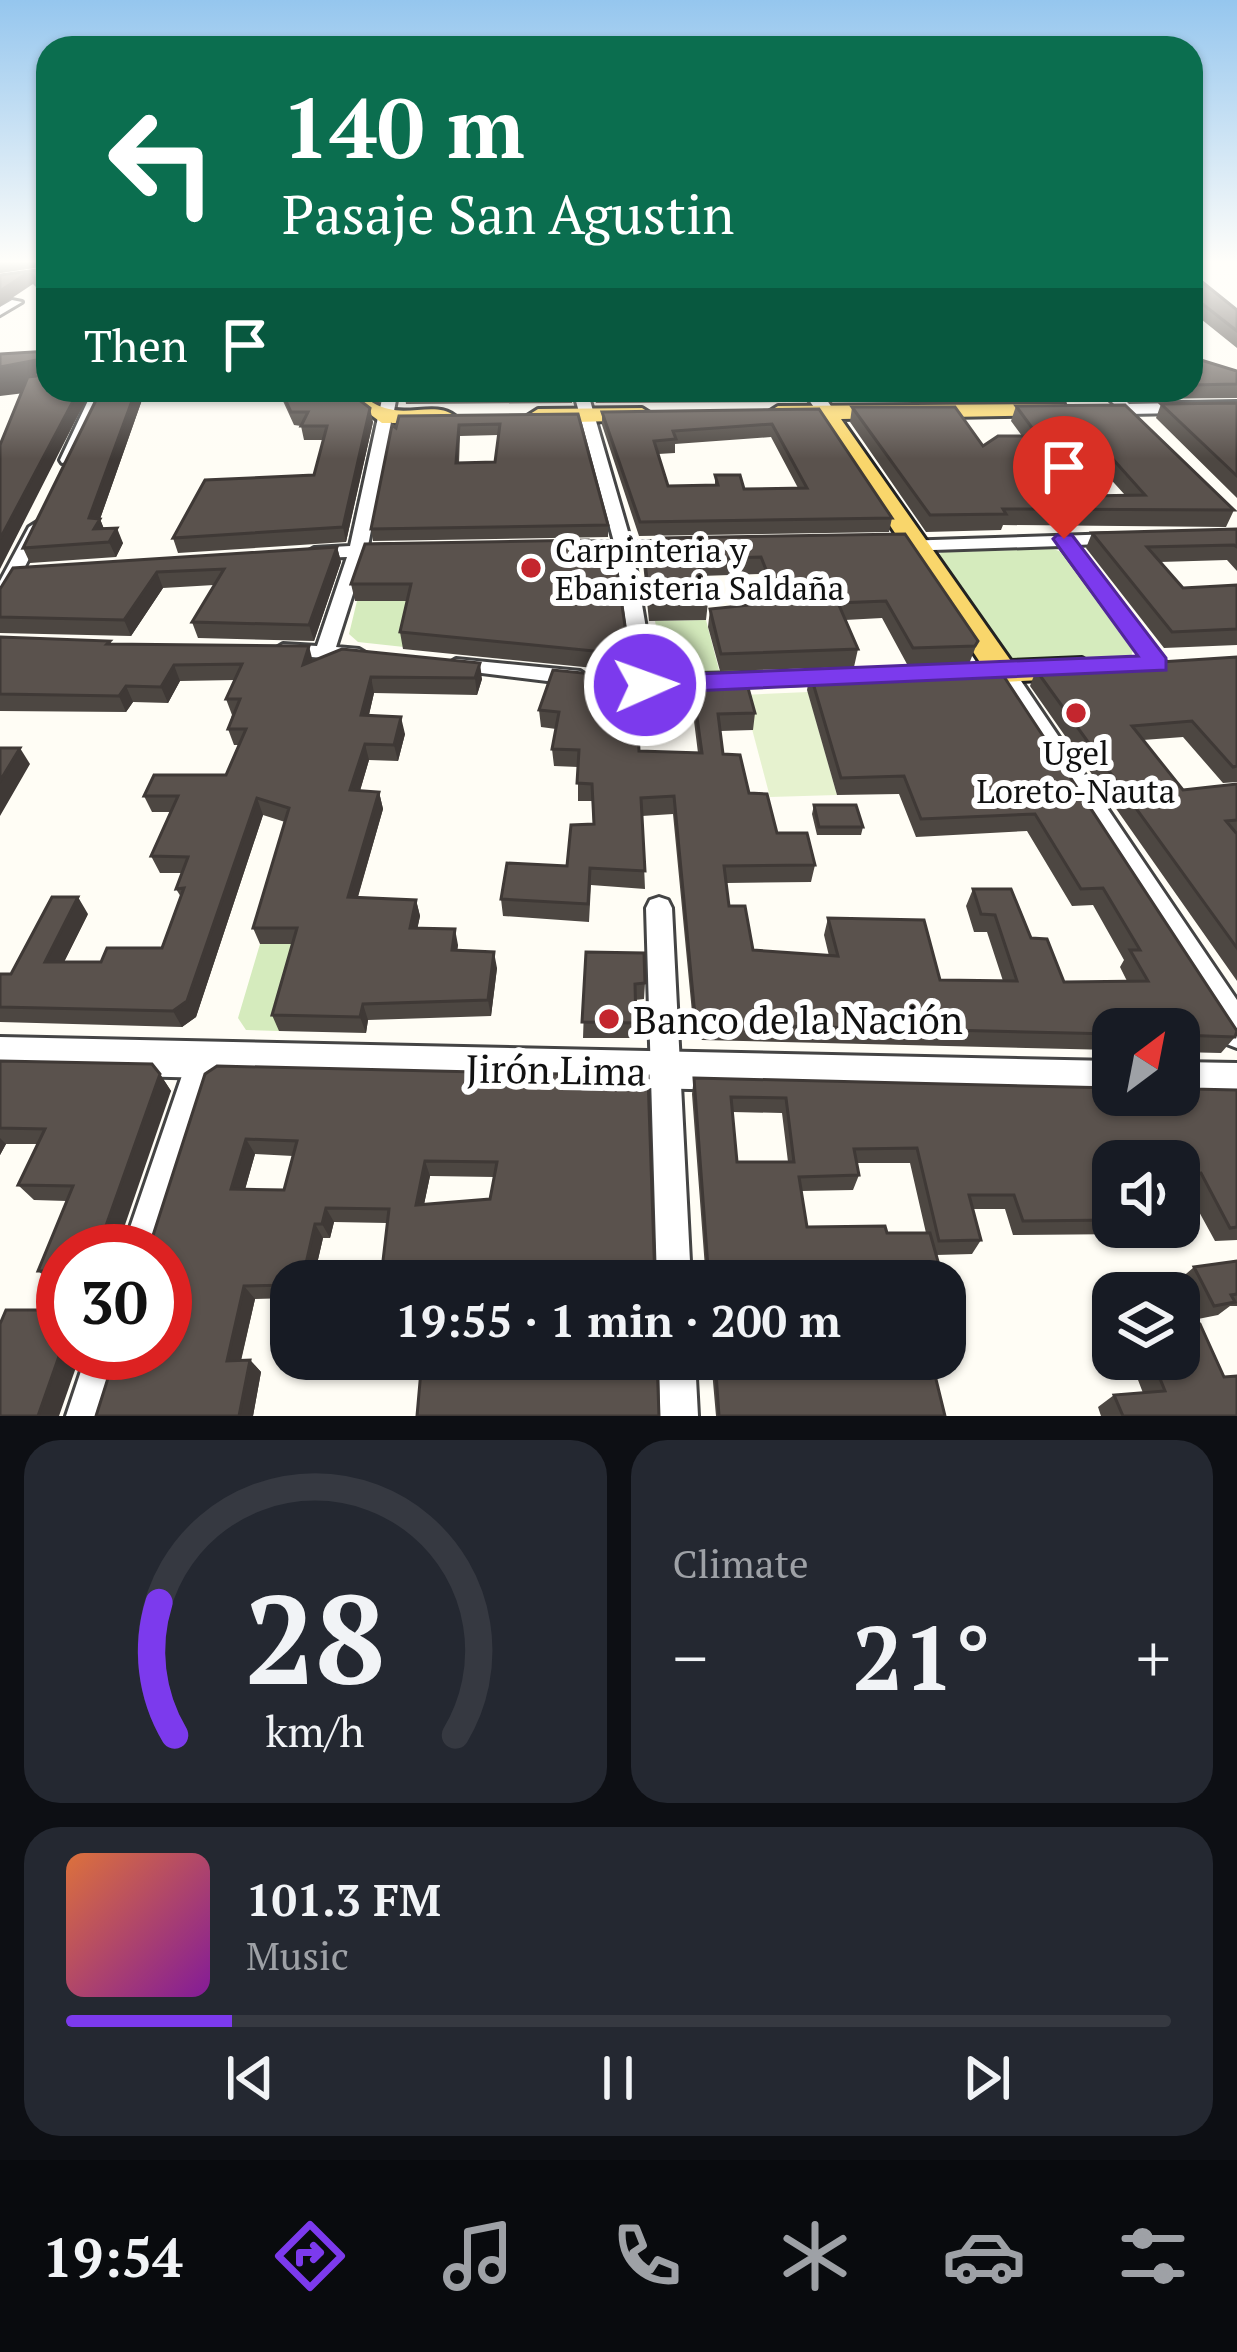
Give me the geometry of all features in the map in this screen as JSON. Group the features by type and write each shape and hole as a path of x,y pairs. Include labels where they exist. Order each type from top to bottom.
{"main road":[{"path":"363,402 382,416 470,416"},
{"path":"754,413 813,402"},
{"path":"819,402 915,545 990,672 1197,662"},
{"path":"857,402 1127,409 1159,440"},
{"path":"514,416 659,415"}],"street":[{"path":"61,473 94,402"},
{"path":"325,652 358,551 387,402"},
{"path":"583,402 625,548 645,685"},
{"path":"1120,402 1127,409 1237,407"},
{"path":"0,598 26,573 43,513"},
{"path":"880,546 1146,538"},
{"path":"1064,539 1157,664"},
{"path":"536,548 696,547"},
{"path":"290,554 403,550"},
{"path":"255,650 393,658"},
{"path":"439,663 645,685 859,677"},
{"path":"990,672 1237,1031"},
{"path":"659,908 673,1260"},
{"name":"Jirón Lima","path":"0,1055 1092,1080"},
{"path":"148,1224 202,1060"},
{"path":"1200,1081 1237,1082"},
{"path":"85,1416 96,1380"},
{"path":"678,1380 679,1416"}],"green space":[{"path":"942,552 1062,552 1134,648 1131,656 1006,660 936,557"},
{"path":"357,601 414,601 404,647 358,642 349,634"},
{"path":"706,620 720,674 676,675 664,668 655,621"},
{"path":"808,692 837,795 770,797 743,695"},
{"path":"260,944 303,944 279,1031 246,1030 238,1018"}],"building":[{"path":"36,352 36,360 0,367 0,354"},
{"path":"1203,361 1237,371 1237,384 1203,385"},
{"path":"36,376 36,402 73,402 0,539 0,445 27,379 0,380"},
{"path":"95,402 132,402 89,518 100,519 94,529 117,528 109,542 23,548"},
{"path":"286,402 362,402 370,408 343,527 173,538 205,480 314,475 327,426 301,426 308,412 291,412"},
{"path":"1237,403 1237,476 1161,404"},
{"path":"1125,405 1234,510 1003,509 1006,514 930,515 852,407 955,407 983,446 998,436 1038,436 1016,406","holes":["1111,457 1145,495 1085,496 1055,458"]},
{"path":"819,409 892,518 640,522 602,412","holes":["772,424 807,488 744,489 740,475 715,475 718,485 668,486 654,441 676,439 673,431"]},
{"path":"578,414 608,525 371,529 392,425 396,428 399,416","holes":["500,424 495,462 456,463 459,425"]},
{"path":"1237,529 1237,547 1147,547 1183,588 1237,585 1237,629 1172,632 1092,533"},
{"path":"905,534 978,641 975,646 913,648 886,601 838,603 858,649 721,654 710,609 779,602 761,557 697,559 708,602 650,604 643,546 658,538"},
{"path":"586,540 563,561 615,558 628,646 614,653 400,632 411,584 351,584 365,544"},
{"path":"337,547 309,625 192,622 224,569 157,572 124,620 0,617 0,589 13,568"},
{"path":"0,637 110,641 107,644 309,646 303,665 342,649 480,663 475,678 371,677 361,715 401,717 394,745 365,744 350,790 379,792 348,897 416,900 410,928 455,929 452,950 494,952 488,1000 363,1004 360,1017 272,1015 297,928 253,928 289,808 257,798 187,1001 173,1011 0,1007 0,974 11,974 52,897 78,897 45,962 101,962 107,948 162,948 184,888 176,889 188,857 151,856 178,796 144,796 154,775 226,775 246,729 228,729 240,699 226,699 242,664 174,665 161,687 126,686 119,696 0,694"},
{"path":"1237,657 1237,766 1192,721 1132,726 1183,790 1237,784 1237,820 1226,821 1237,834 1237,948 1036,670"},
{"path":"999,669 1237,1031 1235,1037 1200,1036 1200,1008 1092,1008 1092,1033 704,1024 695,1016 674,796 641,798 645,871 590,868 588,904 501,899 507,863 567,866 571,825 594,824 592,784 577,783 579,750 552,749 559,712 539,710 553,670 633,678 654,691 672,680 745,677 755,713 718,714 723,754 740,755 749,793 767,794 777,833 807,833 815,865 724,866 729,906 745,906 753,950 838,956 828,918 924,920 940,980 1017,981 995,915 981,914 973,889 1011,889 1031,938 1047,939 1064,982 1148,981 1130,950 1140,950 1103,888 1081,889 1035,814 921,819 904,776 841,778 810,673","holes":["695,703 702,753 639,751 637,705"]},
{"path":"0,748 20,748 0,781"},
{"path":"814,805 856,805 863,827 819,827"},
{"name":"Banco de la Nación","path":"586,952 644,953 645,983 635,984 636,1023 582,1022"},
{"path":"0,1061 152,1064 160,1074 107,1224 57,1224 73,1186 18,1185 45,1129 0,1128"},
{"path":"217,1066 648,1076 654,1260 383,1260 389,1209 326,1208 322,1224 315,1224 307,1260 270,1260 270,1285 244,1286 227,1361 250,1360 239,1416 96,1416 107,1380 192,1380 192,1224 157,1224 205,1074","holes":["246,1139 297,1141 284,1190 231,1189","425,1161 497,1162 490,1199 416,1205"]},
{"path":"694,1078 1092,1087 1092,1116 1200,1116 1200,1089 1237,1090 1237,1227 1230,1228 1200,1173 1200,1140 1092,1140 1092,1220 1023,1221 1014,1195 969,1195 981,1240 939,1241 917,1148 854,1149 859,1175 799,1177 807,1227 885,1226 887,1233 930,1233 938,1260 707,1260","holes":["731,1097 786,1098 794,1162 737,1162"]},
{"path":"1237,1261 1237,1294 1231,1295 1235,1302 1214,1306 1194,1267"},
{"path":"6,1310 36,1310 36,1380 51,1380 38,1416 0,1416 0,1324"},
{"path":"1200,1324 1224,1377 1237,1376 1237,1416 1123,1416 1114,1395 1165,1391 1161,1380 1200,1380"},
{"path":"420,1380 658,1380 659,1416 417,1416"},
{"path":"716,1380 936,1380 945,1416 719,1416"}],"place":[{"name":"Carpinteria y Ebanisteria Saldaña","path":"531,568"},
{"name":"Ugel Loreto-Nauta","path":"1076,713"},
{"name":"Banco de la Nación","path":"609,1019"}],"route":[{"path":"645,685 1157,664 1064,539"}]}
